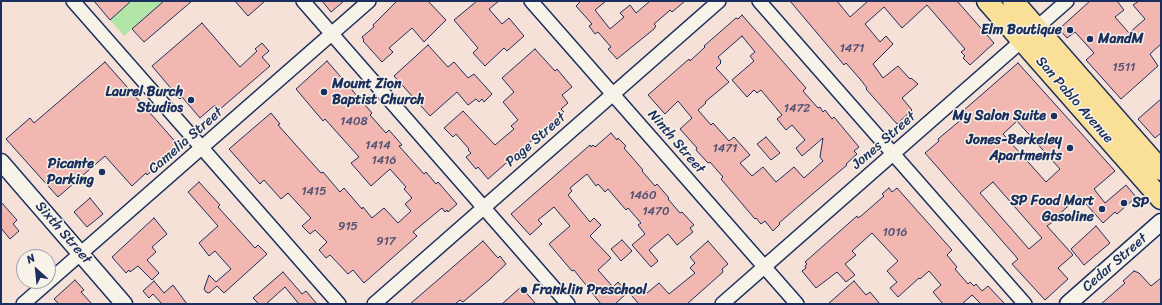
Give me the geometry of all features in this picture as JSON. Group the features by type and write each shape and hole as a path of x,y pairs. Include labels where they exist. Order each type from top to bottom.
{"main road":[{"name":"San Pablo Avenue","path":"987,1 1029,34 1161,170"},
{"name":"San Pablo Avenue","path":"1013,1 1029,34 1161,199"}],"street":[{"path":"73,1 339,304"},
{"path":"303,1 568,304"},
{"name":"Camelia Street","path":"23,304 369,1"},
{"name":"Ninth Street","path":"531,1 797,304"},
{"name":"Page Street","path":"374,304 719,1"},
{"path":"759,1 1025,304"},
{"name":"Jones Street","path":"722,304 1067,1"},
{"name":"Sixth Street","path":"1,162 124,304"},
{"name":"Cedar Street","path":"1068,304 1161,222"}],"green space":[{"path":"131,1 164,1 124,36 110,20"}],"building":[{"path":"94,1 131,1 110,20"},
{"path":"164,1 192,1 144,42 132,29"},
{"path":"235,1 265,1 248,16"},
{"path":"322,1 344,1 331,12"},
{"path":"397,1 428,1 446,20 424,42 412,28 389,48 393,52 382,62 363,41 364,40 362,37 374,27 373,25"},
{"path":"477,1 499,1 489,9 502,24 509,18 524,36 507,51 504,48 485,66 473,53 478,48 454,20"},
{"path":"581,1 606,1 595,10 610,29 624,17 620,13 630,5 636,13 650,1 685,1 672,12 670,10 654,24 656,26 654,29 617,59 608,49 611,47 598,32 595,34 589,26 592,24 576,6"},
{"path":"790,1 837,1 850,17 868,1 957,1 994,43 970,65 963,58 965,56 961,52 965,49 927,5 902,28 884,7 865,24 880,42 886,36 893,44 873,64 883,78 898,66 910,79 911,78 918,84 902,98 912,110 897,124 866,89 867,88 860,79 846,63 844,65"},
{"path":"1090,1 1117,1 1124,10 1115,17 1129,33 1145,19 1133,5 1139,1 1161,1 1161,44 1150,54 1158,66 1121,99 1086,60 1094,53 1075,32 1067,38 1059,29"},
{"path":"742,15 806,88 803,91 818,108 820,107 823,112 825,110 832,119 834,117 859,147 854,151 857,154 846,164 847,165 779,223 780,224 773,231 765,221 761,224 756,218 755,219 721,179 723,177 710,162 708,163 696,150 697,148 680,129 692,118 678,101 665,114 648,95 689,59 690,61 705,47 704,46 736,18 738,19","holes":["742,36 755,52 750,56 754,61 732,80 747,97 754,90 757,93 761,90 782,115 777,119 786,130 792,125 805,140 796,148 802,156 823,138 820,157 823,161 804,178 794,167 776,182 763,167 752,176 740,163 750,155 734,137 729,141 713,123 711,125 698,110 706,103 705,102 729,82 716,68 721,63 718,57"]},
{"path":"202,23 240,67 257,51 255,49 262,43 269,51 262,57 270,66 219,110 215,105 200,118 182,97 180,99 152,66"},
{"path":"428,45 448,67 454,62 468,78 474,74 492,94 484,102 482,99 479,102 476,99 468,105 457,92 430,116 394,76"},
{"path":"535,49 555,71 557,69 572,87 562,95 568,103 561,109 564,112 488,179 478,167 476,169 466,157 471,153 468,150 469,149 456,134 453,137 444,128 463,111 495,145 514,129 511,126 518,120 503,102 514,92 502,78"},
{"path":"327,61 372,113 370,115 386,133 389,130 402,145 399,146 424,174 426,172 436,184 438,182 457,204 448,212 447,210 445,212 442,208 413,232 417,236 364,283 353,270 348,274 330,255 326,258 319,250 327,242 315,230 310,234 302,226 311,218 288,193 281,199 264,180 260,184 229,149 271,113 280,124 278,125 340,192 344,188 372,218 384,208 398,223 411,211 405,204 412,198 404,189 406,187 390,169 371,186 351,163 359,157 325,119 323,121 296,89"},
{"path":"105,62 180,147 147,175 146,173 132,186 105,156 58,197 6,139 30,118 34,123"},
{"path":"1018,63 1115,171 1094,189 1105,203 1126,185 1136,197 1117,214 1115,212 1103,223 1079,196 1047,226 1073,255 1058,268 1068,279 1045,300 1012,264 1018,259 925,153 939,141 938,139 968,114 964,110","holes":["1017,121 1060,169 1046,182 1003,134","993,182 1042,238 1029,249 980,193"]},
{"path":"1161,99 1161,133 1155,138 1138,119"},
{"path":"611,133 617,140 618,138 626,146 624,148 655,186 657,184 680,213 682,212 694,225 690,228 693,232 677,245 668,234 649,250 658,261 651,267 632,245 645,234 638,225 641,223 628,208 626,210 608,189 605,192 598,184 596,186 587,174 570,188 572,191 568,195 590,222 594,218 601,225 590,236 611,258 598,270 613,287 618,282 627,293 615,304 601,304 574,270 572,271 549,244 570,226 554,207 538,220 542,224 530,235 511,214 590,145 591,147 593,145 595,147"},
{"path":"766,137 780,153 771,160 757,144"},
{"path":"199,182 220,205 218,207 255,248 258,245 267,254 224,293 217,286 209,293 204,289 209,275 216,282 231,269 215,251 209,256 199,243 218,226 188,192"},
{"path":"889,188 892,192 897,188 952,250 947,255 957,267 955,269 968,284 970,282 974,286 976,284 982,291 988,286 1005,304 981,304 972,295 962,304 943,304 933,292 941,285 929,271 898,297 890,288 897,282 887,271 898,261 872,233 852,251 856,255 845,264 855,275 846,282 837,272 816,288 802,271 806,268 805,266 807,264 805,262 857,216 858,218 861,216 884,196 882,194"},
{"path":"90,198 103,214 87,227 74,212"},
{"path":"1,202 17,220 13,224 19,231 10,239 1,228"},
{"path":"154,218 167,234 152,247 156,252 147,260 159,273 152,280 138,266 126,273 112,257"},
{"path":"1096,226 1110,243 1084,265 1071,249"},
{"path":"622,240 632,251 621,261 611,249"},
{"path":"483,241 498,258 500,256 506,264 489,280 463,302 460,300 455,304 410,304"},
{"path":"708,241 728,264 722,269 723,272 687,304 639,304 631,295 641,287 647,293 659,283 669,294 695,273 690,268 695,263 690,257"},
{"path":"1134,271 1139,273 1151,286 1161,278 1161,304 1101,304 1125,283 1123,281"},
{"path":"283,272 302,294 306,291 317,304 299,304 285,287 266,304 259,304 253,298"},
{"path":"75,280 84,290 81,292 92,304 59,304 54,299"},
{"path":"154,281 164,293 173,285 187,304 162,304 153,294 149,298 143,291"},
{"path":"854,281 866,295 870,292 880,304 828,304"},
{"path":"521,287 536,304 502,304"}],"place":[{"name":"Elm Boutique","path":"1070,30"},
{"name":"MandM","path":"1090,39"},
{"name":"Mount Zion Baptist Church","path":"324,92"},
{"name":"Laurel Burch Studios","path":"191,100"},
{"name":"My Salon Suite","path":"1054,116"},
{"name":"Jones-Berkeley Apartments","path":"1070,148"},
{"name":"Picante Parking","path":"102,172"},
{"name":"SP","path":"1124,203"},
{"name":"SP Food Mart Gasoline","path":"1102,209"},
{"name":"Franklin Preschool","path":"524,290"}]}
